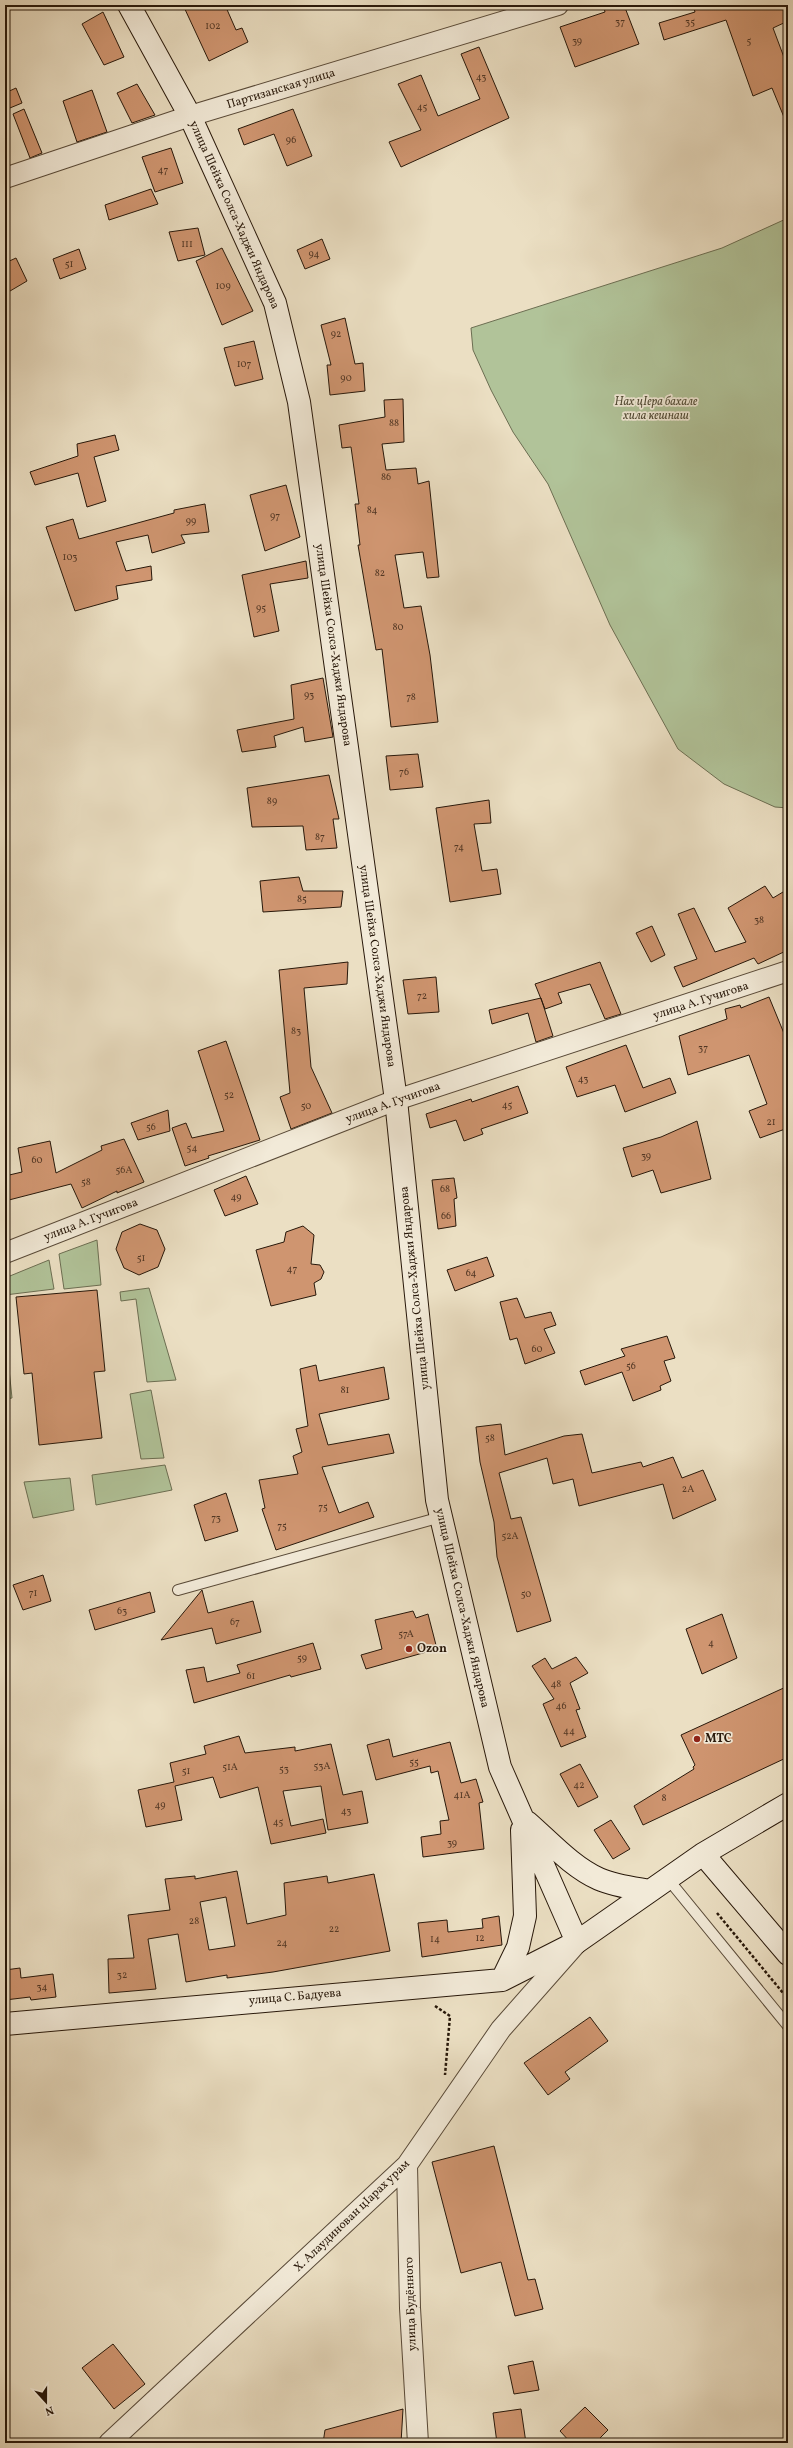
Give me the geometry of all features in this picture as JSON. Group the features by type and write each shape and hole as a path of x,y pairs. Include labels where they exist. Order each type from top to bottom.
{"main road":[{"name":"улица Шейха Солса-Хаджи Яндарова","path":"129,5 190,116 275,303 299,402 396,1100 437,1500 500,1767 577,1942"},
{"name":"улица С. Бадуева","path":"5,2024 502,1980 577,1942 703,1854 788,1804"},
{"path":"521,1816 575,1863 599,1878 624,1887 650,1891"},
{"path":"502,1980 518,1947 525,1916 521,1816"},
{"path":"703,1854 788,1954"}],"street":[{"name":"Партизанская улица","path":"5,178 190,116 558,5"},
{"name":"улица А. Гучигова","path":"5,1253 396,1100 788,971"},
{"name":"Х. Алаудинован цIарах урам","path":"110,2443 407,2165 500,2029 577,1942"},
{"name":"улица Будённого","path":"407,2165 410,2308 418,2443"}],"lane":[{"path":"178,1590 441,1517"},
{"path":"668,1879 788,2026"}],"path":[{"path":"717,1913 788,1999"},
{"path":"432,2004 450,2016 446,2074 443,2081"}],"green space":[{"name":"Нах цIера бахале хила кешнаш","path":"788,218 788,808 775,807 724,784 678,749 610,625 548,484 513,432 491,390 473,350 471,328 722,248"},
{"path":"97,1240 101,1285 64,1289 59,1254"},
{"path":"49,1260 54,1289 5,1295 5,1278"},
{"path":"149,1288 176,1380 147,1382 136,1299 121,1301 120,1292"},
{"path":"5,1330 12,1398 5,1399"},
{"path":"151,1390 164,1458 141,1459 130,1394"},
{"path":"165,1465 172,1490 96,1505 92,1475"},
{"path":"70,1478 74,1510 33,1518 24,1482"}],"building":[{"path":"183,5 225,5 236,30 242,28 248,42 209,61"},
{"path":"612,5 624,5 639,44 575,67 560,27 605,12 604,8"},
{"path":"693,5 788,5 788,21 773,28 788,68 788,127 772,88 753,96 726,20 664,40 659,23 695,12"},
{"path":"103,12 124,57 104,65 82,24"},
{"path":"479,47 509,118 401,167 389,142 421,130 398,84 421,75 438,116 480,99 461,54"},
{"path":"137,84 155,115 132,123 117,93"},
{"path":"16,88 22,103 5,110 5,93"},
{"path":"92,90 107,132 77,142 63,101"},
{"path":"24,109 42,153 30,158 13,114"},
{"path":"293,109 312,156 287,166 274,134 244,145 238,129"},
{"path":"171,148 183,183 155,192 142,157"},
{"path":"151,189 158,204 109,220 105,205"},
{"path":"198,228 205,255 178,261 169,232"},
{"path":"322,239 330,259 305,269 297,250"},
{"path":"222,248 253,311 222,325 196,261"},
{"path":"79,249 86,269 60,279 53,259"},
{"path":"16,258 27,281 5,294 5,263"},
{"path":"345,318 355,364 363,363 365,391 330,395 327,365 331,365 321,325"},
{"path":"254,341 263,379 235,386 224,348"},
{"path":"403,399 404,442 382,444 386,470 416,468 418,484 429,481 439,577 427,578 423,552 395,555 404,608 421,606 430,655 438,722 391,727 382,649 376,650 358,545 360,545 355,504 359,504 351,447 342,448 339,425 385,417 384,400"},
{"path":"115,435 119,450 94,457 106,501 87,507 78,473 35,485 30,472 78,456 77,444"},
{"path":"286,485 300,537 265,551 250,495"},
{"path":"205,504 209,532 181,535 185,543 152,553 148,535 116,542 126,571 151,566 152,580 116,586 118,599 75,611 46,527 73,519 79,539 174,513 174,510"},
{"path":"306,561 308,578 270,584 279,631 254,637 242,575"},
{"path":"323,678 333,737 305,742 303,727 274,736 276,747 242,752 237,730 294,719 291,685"},
{"path":"418,754 423,787 390,790 386,756"},
{"path":"329,775 339,819 333,819 337,848 306,850 303,826 252,827 247,788"},
{"path":"489,800 491,823 474,824 482,871 497,869 501,894 450,902 436,808"},
{"path":"299,877 303,891 343,891 341,907 263,912 260,881"},
{"path":"765,886 773,898 788,889 788,950 758,964 754,958 683,987 674,967 697,959 678,914 694,908 715,952 746,942 728,908"},
{"path":"652,926 665,955 651,962 636,933"},
{"path":"348,962 347,984 304,988 311,1067 332,1113 291,1129 280,1097 290,1093 279,970"},
{"path":"600,962 621,1014 605,1019 590,984 558,993 562,1003 545,1009 535,984"},
{"path":"436,977 439,1012 408,1014 403,980"},
{"path":"769,997 788,1043 788,1128 760,1138 749,1111 767,1104 749,1055 688,1075 679,1036 727,1019 725,1009 740,1005 741,1008"},
{"path":"541,998 553,1036 536,1042 528,1013 492,1024 489,1010"},
{"path":"226,1041 260,1140 208,1156 209,1158 185,1166 172,1128 186,1123 192,1138 224,1131 198,1051"},
{"path":"626,1045 643,1088 670,1078 676,1093 625,1112 615,1085 577,1097 566,1067"},
{"path":"518,1086 528,1113 481,1129 483,1134 464,1141 456,1120 430,1128 426,1114 471,1099 472,1102"},
{"path":"168,1110 170,1131 138,1140 131,1123"},
{"path":"697,1121 711,1179 661,1193 653,1170 632,1177 623,1148 661,1137"},
{"path":"124,1139 144,1182 117,1193 117,1191 82,1208 71,1184 5,1201 5,1176 22,1172 18,1148 50,1141 56,1173 102,1150 101,1146"},
{"path":"246,1176 258,1204 225,1216 214,1190"},
{"path":"454,1178 457,1198 454,1199 456,1226 438,1229 432,1180"},
{"path":"140,1224 157,1230 165,1249 158,1267 139,1275 124,1268 116,1249 122,1232"},
{"path":"303,1226 314,1235 311,1264 320,1265 324,1272 321,1279 314,1283 316,1295 271,1306 256,1250 284,1242 286,1232"},
{"path":"487,1257 494,1276 455,1291 447,1270"},
{"path":"97,1290 105,1371 94,1372 102,1438 39,1445 32,1373 24,1374 16,1297"},
{"path":"517,1298 525,1318 551,1312 556,1325 544,1329 555,1353 525,1364 517,1338 510,1340 500,1302"},
{"path":"667,1336 675,1358 664,1361 671,1381 660,1386 661,1390 633,1401 622,1372 585,1385 580,1371 625,1356 621,1349"},
{"path":"316,1365 319,1381 384,1367 389,1399 319,1414 328,1445 389,1434 394,1453 322,1467 339,1513 368,1502 374,1517 276,1550 262,1509 265,1508 259,1480 298,1474 293,1456 302,1452 296,1429 308,1426 300,1369"},
{"path":"501,1424 505,1455 564,1436 582,1434 592,1473 641,1462 643,1467 673,1457 682,1478 703,1470 716,1500 673,1519 663,1484 579,1506 573,1479 553,1484 547,1458 499,1473 511,1519 521,1517 551,1621 517,1632 497,1557 494,1522 480,1462 476,1427"},
{"path":"226,1493 238,1531 205,1541 194,1505"},
{"path":"43,1575 51,1601 23,1610 13,1585"},
{"path":"202,1590 208,1613 253,1601 261,1632 216,1644 212,1628 161,1640"},
{"path":"150,1592 155,1612 95,1630 89,1610"},
{"path":"413,1611 416,1618 428,1614 437,1649 366,1669 361,1655 382,1649 375,1620"},
{"path":"722,1614 737,1658 702,1674 686,1629"},
{"path":"313,1643 321,1669 291,1677 290,1675 194,1703 186,1670 204,1667 207,1682 240,1673 237,1665"},
{"path":"576,1657 588,1673 570,1683 580,1709 576,1710 586,1737 561,1747 543,1704 554,1699 532,1666 545,1658 552,1669"},
{"path":"788,1686 788,1757 643,1825 634,1806 694,1769 693,1767 695,1765 681,1735"},
{"path":"239,1736 245,1753 295,1747 295,1751 331,1744 343,1795 362,1791 368,1823 328,1830 321,1786 283,1791 291,1826 323,1819 326,1833 271,1844 258,1787 220,1798 213,1777 175,1786 182,1820 146,1827 138,1790 174,1782 170,1763 206,1754 204,1746"},
{"path":"389,1739 393,1757 450,1742 461,1783 476,1779 483,1802 479,1803 484,1849 423,1857 421,1837 441,1834 440,1821 449,1820 438,1771 431,1773 430,1766 376,1780 367,1745"},
{"path":"580,1764 598,1797 578,1807 560,1774"},
{"path":"611,1820 630,1849 613,1859 594,1830"},
{"path":"237,1871 247,1924 286,1915 284,1883 327,1876 328,1883 374,1874 390,1951 273,1972 227,1978 227,1975 186,1982 178,1934 148,1939 156,1989 109,1993 108,1959 134,1958 128,1915 170,1910 165,1879 195,1876 195,1879","holes":["226,1897 235,1946 209,1950 200,1902"]},
{"path":"499,1916 502,1945 422,1957 418,1923 447,1920 448,1932 483,1928 482,1919"},
{"path":"20,1968 21,1978 53,1974 56,1997 31,2000 30,1997 5,2000 5,1970"},
{"path":"590,2017 608,2041 565,2072 570,2079 548,2095 524,2063"},
{"path":"494,2146 528,2280 535,2279 543,2309 515,2316 501,2262 461,2273 432,2162"},
{"path":"113,2344 145,2384 114,2409 82,2368"},
{"path":"533,2361 539,2390 514,2394 508,2366"},
{"path":"585,2407 608,2430 595,2443 571,2443 560,2431"},
{"path":"403,2409 401,2443 323,2443 325,2430"},
{"path":"521,2409 526,2443 497,2443 493,2413"}],"place":[{"name":"Ozon","path":"409,1649"},
{"name":"МТС","path":"697,1739"}]}
